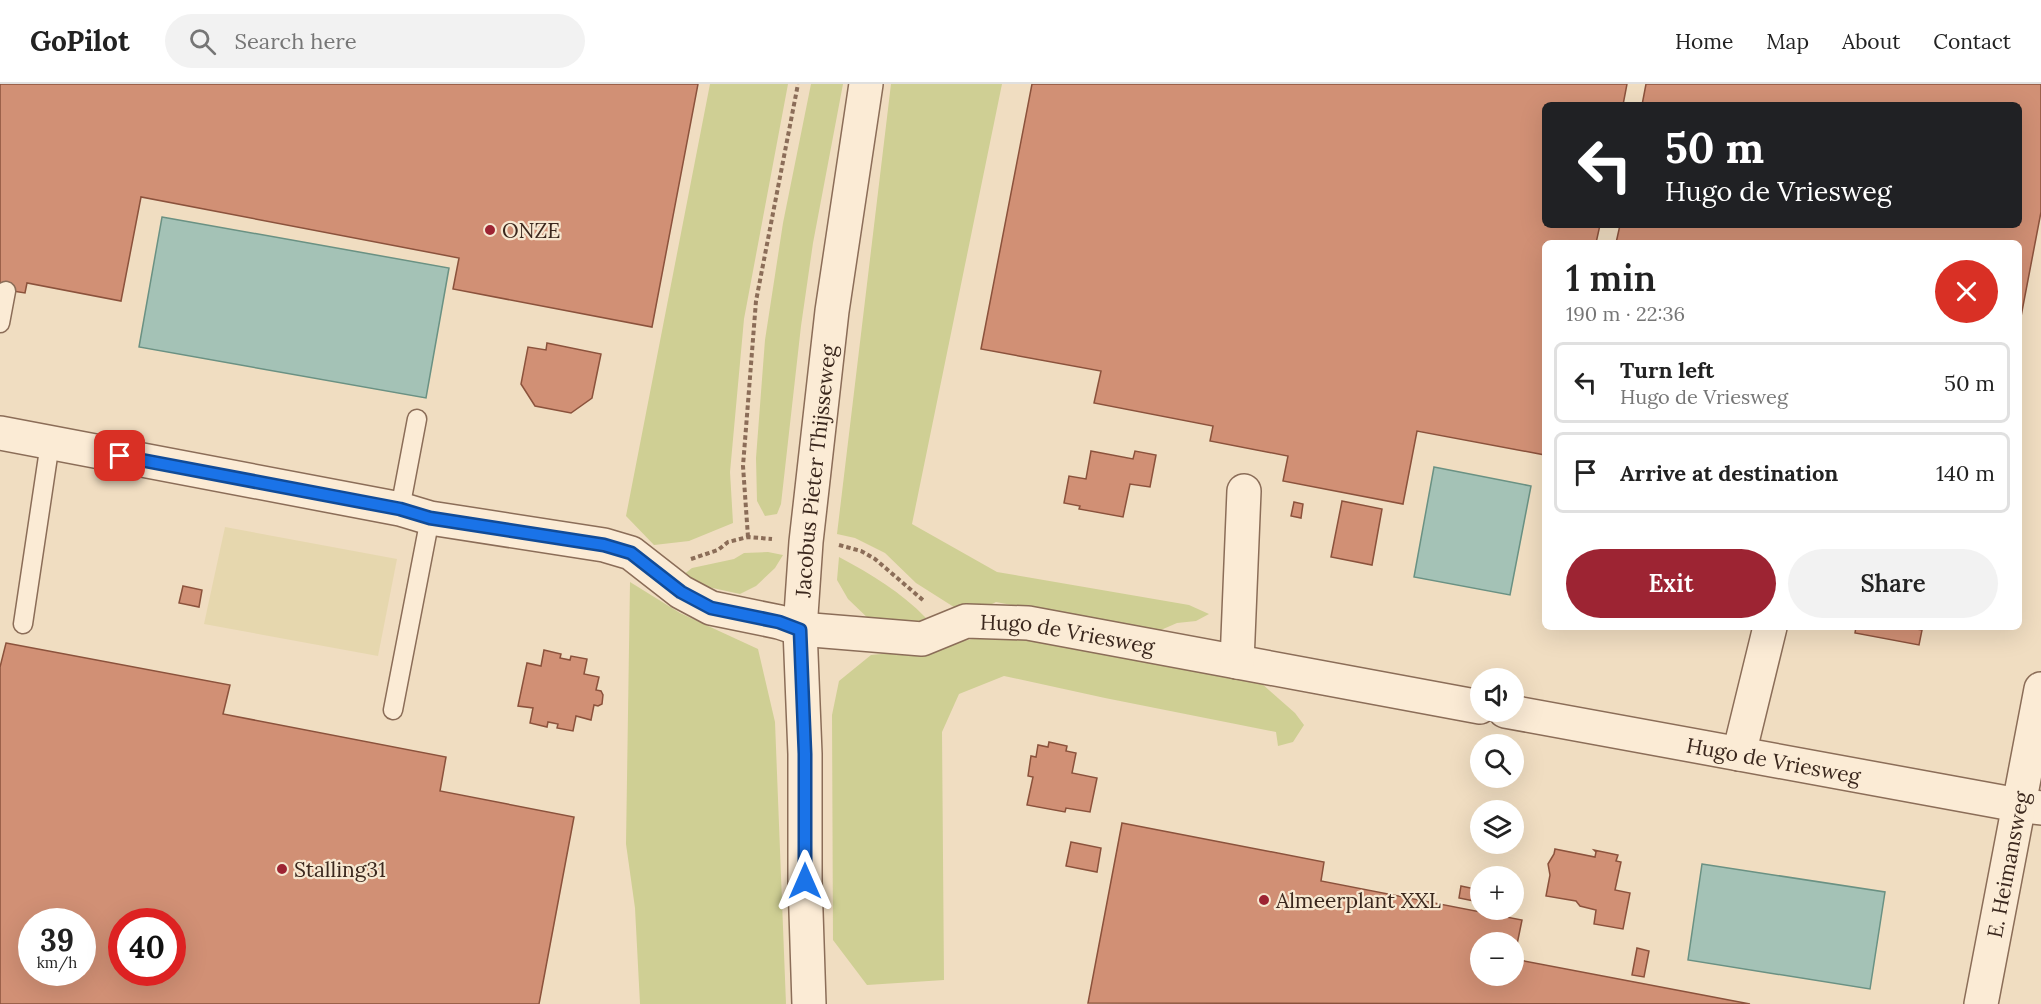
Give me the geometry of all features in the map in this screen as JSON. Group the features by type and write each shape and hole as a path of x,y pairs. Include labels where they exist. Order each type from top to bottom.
{"street":[{"name":"Jacobus Pieter Thijsseweg","path":"809,1004 805,881 805,754 800,630 806,542 832,311 867,84"},
{"name":"Hugo de Vriesweg","path":"0,433 415,514 604,545 631,553 681,592 711,608 779,622 800,630 922,639 966,621 1028,623 1470,704"},
{"path":"1237,662 1244,491"},
{"path":"1739,754 1769,630"},
{"name":"E. Heimansweg","path":"1981,1004 2030,807 2041,688"},
{"name":"Hugo de Vriesweg","path":"1524,714 2030,807"}],"lane":[{"path":"0,323 6,291"},
{"path":"393,710 415,514 417,419"},
{"path":"23,624 50,443"}],"path":[{"path":"748,537 743,466 756,301 798,84"}],"shaded area":[{"path":"162,217 449,268 426,398 139,347"},
{"path":"1434,467 1531,486 1510,595 1414,577"},
{"path":"225,527 397,559 378,656 204,624"},
{"path":"1702,864 1885,892 1870,989 1688,960"}],"green space":[{"path":"710,84 788,84 744,319 730,472 733,523 689,541 654,545 626,516"},
{"path":"811,84 843,84 813,243 801,326 781,504 777,514 765,516 757,501 756,458 765,340 783,223"},
{"path":"891,84 1002,84 912,524 997,572 1189,605 1209,614 1196,621 1177,623 1154,633 996,602 982,609 957,609 916,583 885,553 855,538 837,534"},
{"path":"768,552 783,555 775,568 756,586 740,594 690,583 683,575 692,568 734,559 744,553"},
{"path":"839,557 885,584 926,618 905,627 873,623 848,599 837,580"},
{"path":"630,582 680,613 758,649 775,722 786,1004 640,1004 635,908 626,844"},
{"path":"978,638 1019,639 1261,683 1295,713 1304,725 1293,742 1278,746 1276,732 1004,676 959,694 942,732 944,980 867,985 833,940 832,715 839,681 871,655 911,651"}],"building":[{"name":"ONZE","path":"0,84 698,84 652,327 453,289 459,258 141,197 121,301 27,283 25,293 0,289"},
{"path":"1032,84 1627,84 1624,102 1542,102 1542,228 1599,228 1597,240 1542,240 1542,454 1417,431 1403,504 1283,481 1288,456 1210,441 1213,426 1094,403 1101,371 981,349"},
{"path":"1646,84 2041,84 2041,212 2022,311 2022,240 1617,240 1619,228 2022,228 2022,102 1643,102"},
{"path":"547,343 601,354 592,398 571,413 535,406 521,384 528,347 546,350"},
{"path":"1091,451 1133,459 1135,451 1156,455 1150,487 1130,484 1123,517 1079,509 1080,506 1064,503 1069,476 1086,479"},
{"path":"1342,501 1382,509 1372,565 1331,557"},
{"path":"1294,502 1303,504 1301,518 1291,516"},
{"path":"183,586 202,590 199,607 179,603"},
{"path":"1856,630 1922,630 1919,645 1855,633"},
{"name":"Stalling31","path":"6,643 230,685 223,714 446,757 440,791 574,817 539,1004 0,1004 0,667"},
{"path":"544,650 561,654 560,658 570,660 571,656 587,659 584,674 599,677 596,690 601,691 603,695 602,704 594,705 591,720 576,716 573,731 557,728 558,724 548,722 547,727 530,723 533,708 518,706 527,663 541,666"},
{"path":"1049,742 1067,746 1066,751 1076,753 1072,773 1097,778 1090,812 1066,808 1065,812 1027,805 1033,777 1028,776 1031,756 1036,757 1038,745 1048,747"},
{"name":"Almeerplant XXL","path":"1122,823 1324,862 1321,881 1470,910 1470,920 1522,920 1520,932 1470,932 1470,986 1524,986 1524,961 1750,1004 1088,1003"},
{"path":"1071,842 1101,848 1097,872 1066,866"},
{"path":"1555,849 1595,857 1594,850 1618,855 1616,861 1621,862 1615,890 1630,893 1623,929 1594,924 1596,910 1580,906 1576,901 1546,896 1550,875 1548,864"},
{"path":"1461,886 1470,888 1470,900 1459,898"},
{"path":"1637,948 1649,951 1644,977 1632,975"}],"place":[{"name":"ONZE","path":"490,230"},
{"name":"Stalling31","path":"282,869"},
{"name":"Almeerplant XXL","path":"1264,900"}],"route":[{"path":"120,456 400,509 430,518 604,545 631,553 681,592 711,608 779,622 800,630 805,754 805,881"}]}
